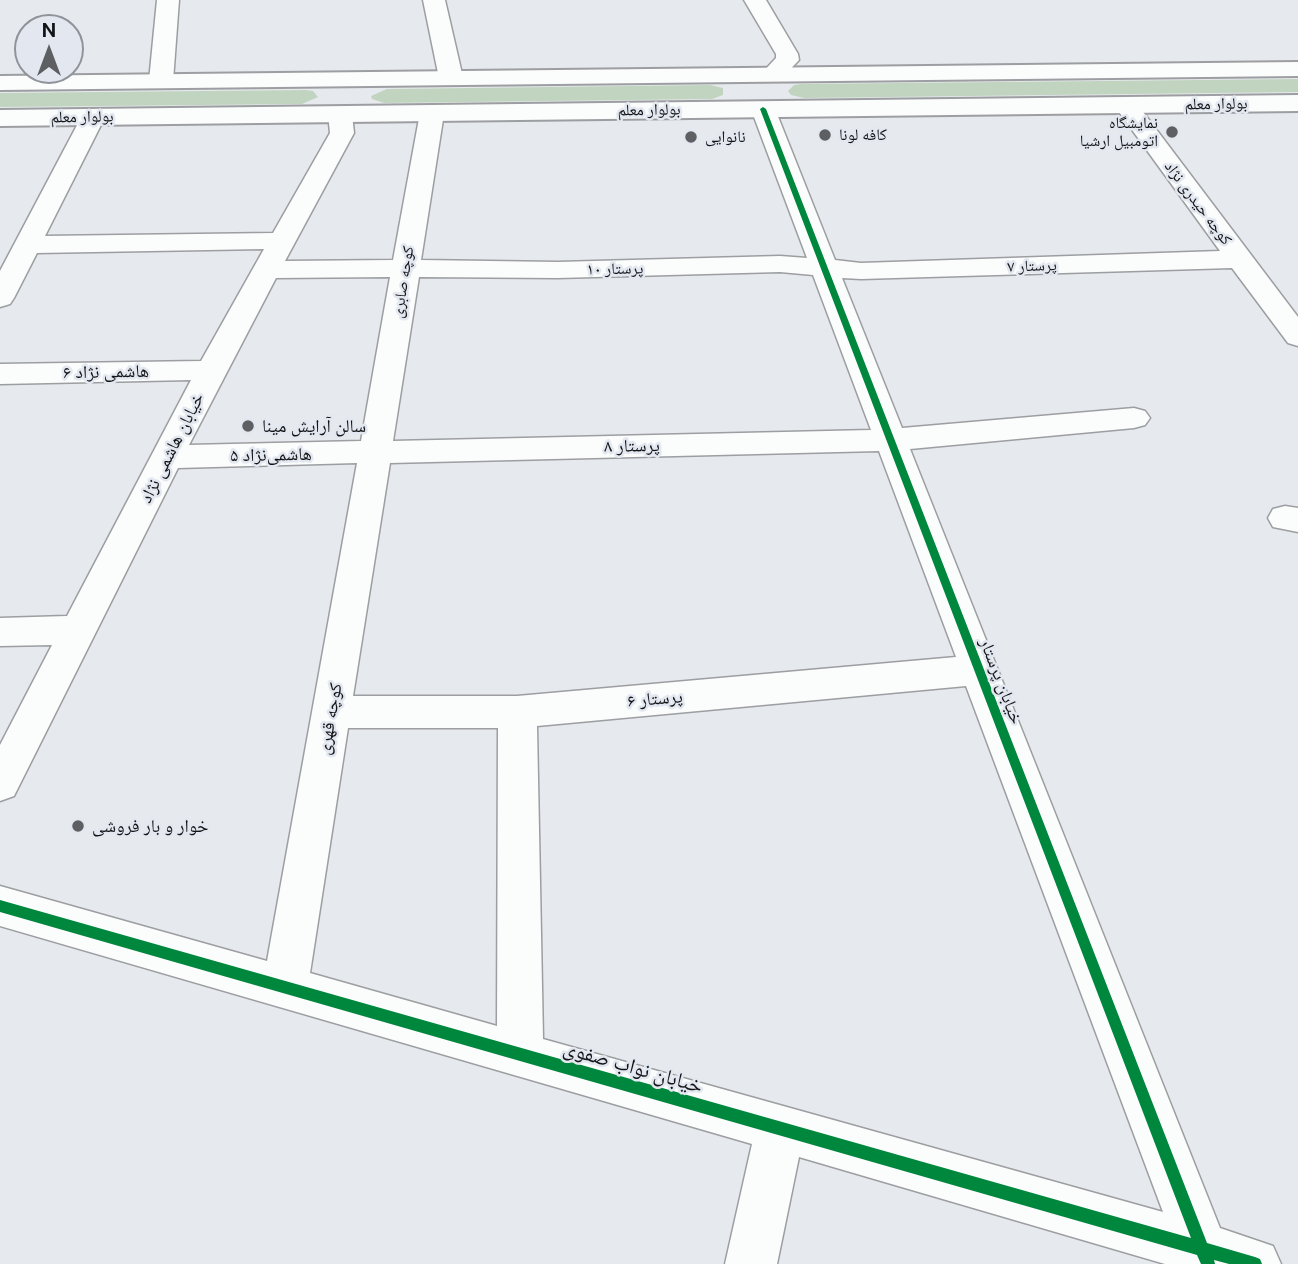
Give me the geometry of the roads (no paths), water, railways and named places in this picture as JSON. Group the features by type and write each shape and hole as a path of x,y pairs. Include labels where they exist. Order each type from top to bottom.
{"main road":[{"name":"بولوار معلم","path":"0,83 1298,69"},
{"path":"763,109 760,92 773,74"},
{"path":"340,114 349,79"},
{"name":"بولوار معلم","path":"0,118 1298,103"}],"street":[{"path":"162,81 168,0"},
{"path":"434,0 451,78"},
{"path":"755,0 788,60 773,74"},
{"name":"کوچه حیدری نژاد","path":"1126,105 1240,259 1284,300 1298,337"},
{"name":"خیابان پرستار","path":"763,109 1205,1256"},
{"name":"کوچه صابری","path":"375,452 432,113"},
{"name":"خیابان هاشمی نژاد","path":"0,784 211,370 342,133 340,114"},
{"path":"1,296 93,117"},
{"path":"27,245 281,241"},
{"name":"پرستار ۷","path":"823,268 860,271 1240,259"},
{"name":"پرستار ۱۰","path":"264,270 558,270 780,264 823,268"},
{"name":"هاشمی نژاد ۶","path":"0,374 211,370"},
{"name":"پرستار ۸","path":"375,452 889,440 1134,418"},
{"name":"هاشمی‌نژاد ۵","path":"167,457 375,452"},
{"name":"کوچه قهری","path":"285,987 375,452"},
{"path":"0,632 79,629"},
{"name":"پرستار ۶","path":"331,712 517,712 978,670"},
{"path":"517,712 520,1055"},
{"name":"خیابان نواب صفوی","path":"0,906 780,1129 1205,1256 1255,1264"},
{"path":"751,1264 780,1129"}],"place":[{"name":"نمایشگاه اتومبیل ارشیا","path":"1172,132"},
{"name":"کافه لونا","path":"825,135"},
{"name":"نانوایی","path":"691,137"},
{"name":"سالن آرایش مینا","path":"248,426"},
{"name":"خوار و بار فروشی","path":"78,826"}]}
